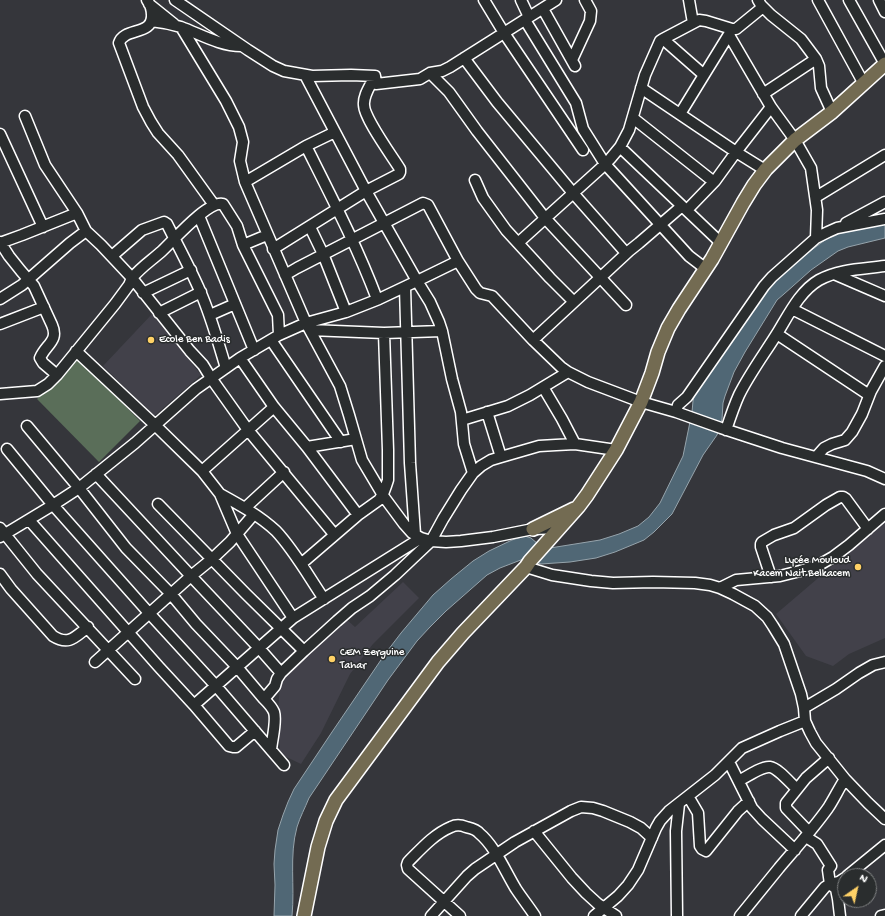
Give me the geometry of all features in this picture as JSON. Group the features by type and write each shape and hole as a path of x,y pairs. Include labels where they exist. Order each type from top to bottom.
{"main road":[{"path":"304,916 318,847 326,821 336,800 438,662 463,633 528,564 587,495 616,450 641,402 668,328 706,269 754,185 765,170 795,140 832,112 885,64"},
{"path":"530,529 578,507"}],"street":[{"path":"175,0 243,46 284,71 305,75 322,76 375,76"},
{"path":"484,0 504,33 583,150"},
{"path":"521,0 527,19 576,103 583,130 605,164 689,256 706,269"},
{"path":"375,76 376,84 420,79 430,73 442,72 527,19 544,5 556,0"},
{"path":"544,5 574,63 590,21 591,11 585,0"},
{"path":"689,0 693,23"},
{"path":"818,0 864,84"},
{"path":"849,0 885,64"},
{"path":"879,0 885,12"},
{"path":"148,2 152,13 151,21 141,30 123,36 119,44 143,107 151,122 158,133 178,155 214,205"},
{"path":"148,2 179,26 226,101 239,128 243,142 240,162 245,182 267,235 308,327 340,386 350,414 362,460 404,524 422,538 446,542 461,542 530,529 560,528"},
{"path":"680,114 730,32 740,27 761,3 777,21 801,40 816,59 819,66 821,88 832,112"},
{"path":"518,243 605,164 620,147 629,130 641,88 660,41 701,20 730,32 763,94 795,140 811,168 817,210 816,238"},
{"path":"151,21 179,26 232,46 243,46"},
{"path":"662,39 704,75"},
{"path":"464,58 497,102 573,193 626,253"},
{"path":"763,94 816,59"},
{"path":"430,73 449,92 477,131 545,218 626,305"},
{"path":"305,75 366,191 417,282 430,302 439,322 461,412 464,444 473,473"},
{"path":"273,248 310,227 366,191 399,174 400,169 371,125 364,110 363,104 365,97 375,76"},
{"path":"641,88 765,170"},
{"path":"534,340 626,253 660,225 684,208 714,182 771,107"},
{"path":"25,116 45,165 77,213 86,231 132,278 190,351 203,365 248,430 334,534"},
{"path":"633,118 714,182"},
{"path":"245,182 306,146 335,132"},
{"path":"0,134 43,227"},
{"path":"306,146 352,240 377,299"},
{"path":"620,147 721,243"},
{"path":"816,197 885,155"},
{"path":"475,180 483,198 506,230 574,302"},
{"path":"684,415 678,405 687,397 764,286 772,277 816,238 885,202"},
{"path":"0,394 37,391 48,384 115,304 130,284 132,278 138,270 163,251 186,226 214,205 220,203 224,206 237,226 243,245 278,315 275,338 341,442"},
{"path":"285,275 323,254 425,203 427,204 458,261 476,289 492,296 534,340 568,372 588,382 641,402 782,448 885,478"},
{"path":"57,375 40,358 54,337 54,331 44,307 34,286 0,242 22,235 77,213"},
{"path":"199,216 254,350"},
{"path":"837,228 885,219"},
{"path":"112,256 142,230 151,225 164,222 167,224 201,292 210,315 226,368"},
{"path":"310,227 323,254 346,312"},
{"path":"0,299 22,285 86,231"},
{"path":"243,245 267,235"},
{"path":"135,679 37,574 2,533 29,520 78,488 135,443 196,389 240,358 275,338 308,327 377,299 417,282 458,261"},
{"path":"723,429 751,374 792,309 810,288 818,281 833,274 885,266"},
{"path":"143,293 191,270"},
{"path":"833,274 885,296"},
{"path":"264,699 275,686 281,673 304,651 352,608 370,596 395,575 422,538 410,463 405,287"},
{"path":"159,313 201,292"},
{"path":"210,315 235,304"},
{"path":"0,324 44,307"},
{"path":"792,309 885,356"},
{"path":"308,327 384,333 442,331"},
{"path":"301,564 334,534 378,500 383,494 388,480 384,333"},
{"path":"777,334 869,395"},
{"path":"76,351 202,471 220,494 237,534 293,618"},
{"path":"240,358 274,407 307,447 358,515"},
{"path":"816,457 824,448 845,440 849,436 862,414 869,395 885,366"},
{"path":"462,420 508,406 530,395 568,372"},
{"path":"543,387 562,418 575,444"},
{"path":"202,471 274,407"},
{"path":"487,412 501,457"},
{"path":"27,426 126,548 171,594 272,708 275,719 271,750"},
{"path":"307,447 356,439"},
{"path":"194,705 293,618 422,538 443,519 473,473 481,466 491,460 534,447 575,444 616,450"},
{"path":"7,449 53,505 216,686 284,765"},
{"path":"95,662 230,542 237,534 249,511 284,472"},
{"path":"96,474 281,673"},
{"path":"220,494 249,511 275,530 301,564 324,599"},
{"path":"771,577 761,547 762,542 774,535 794,528 826,505 840,498 843,497 846,499 868,529"},
{"path":"158,504 304,651"},
{"path":"720,588 736,580 780,576 819,565 849,545 885,514"},
{"path":"29,520 229,746 236,747 255,731"},
{"path":"530,529 545,544"},
{"path":"528,564 552,575 591,581 613,583 695,583 710,585 733,594 754,606 766,617 784,644 801,694 805,721 816,743 845,779 868,804 885,819"},
{"path":"0,574 11,589 53,636 60,640 71,640 88,627"},
{"path":"804,708 873,665 885,662"},
{"path":"594,916 618,896 634,877 660,821 669,811 711,779 742,748 805,721"},
{"path":"829,758 806,778 786,803 786,808 818,844 831,866 828,870 830,884 836,889 840,916"},
{"path":"729,762 752,808 795,850"},
{"path":"739,781 762,769 770,767 774,768 797,789"},
{"path":"740,916 828,809 845,779"},
{"path":"688,796 698,813 700,846 706,851 738,811 749,801"},
{"path":"677,916 676,831 679,804"},
{"path":"431,916 475,869 515,842 581,807 593,808 630,822 641,828 652,838"},
{"path":"460,916 407,867 408,862 431,840 450,827 455,826 470,828 480,833 496,854 516,889 535,916"},
{"path":"534,831 572,878 598,904 616,916"},
{"path":"857,868 885,845"},
{"path":"801,916 827,885 837,882"},
{"path":"881,916 885,915"}],"shaded area":[{"name":"Ecole Ben Badis","path":"152,314 201,375 154,416 103,366"},
{"name":"Lycée Mouloud Kacem Nait Belkacem","path":"885,521 885,638 849,654 833,666 806,656 776,614"},
{"name":"CEM Zerguine Tahar","path":"403,582 419,598 373,644 350,674 321,733 301,764 280,754 278,713 280,682 345,618 355,627"}],"green space":[{"path":"79,359 140,421 99,462 37,399"}],"water":[{"path":"885,222 885,238 838,251 811,270 777,300 734,372 723,403 722,419 717,435 703,455 672,514 654,532 644,540 596,558 541,564 526,558 500,568 487,575 446,611 417,641 388,680 309,798 298,823 293,849 292,916 274,916 274,864 278,830 294,789 385,654 433,595 473,561 489,551 512,540 525,536 531,538 538,544 550,548 600,540 638,526 649,517 660,503 683,456 696,389 770,284 829,237 835,234"}],"place":[{"name":"Ecole Ben Badis","path":"151,340"},
{"name":"Lycée Mouloud Kacem Nait Belkacem","path":"858,567"},
{"name":"CEM Zerguine Tahar","path":"332,659"}]}
